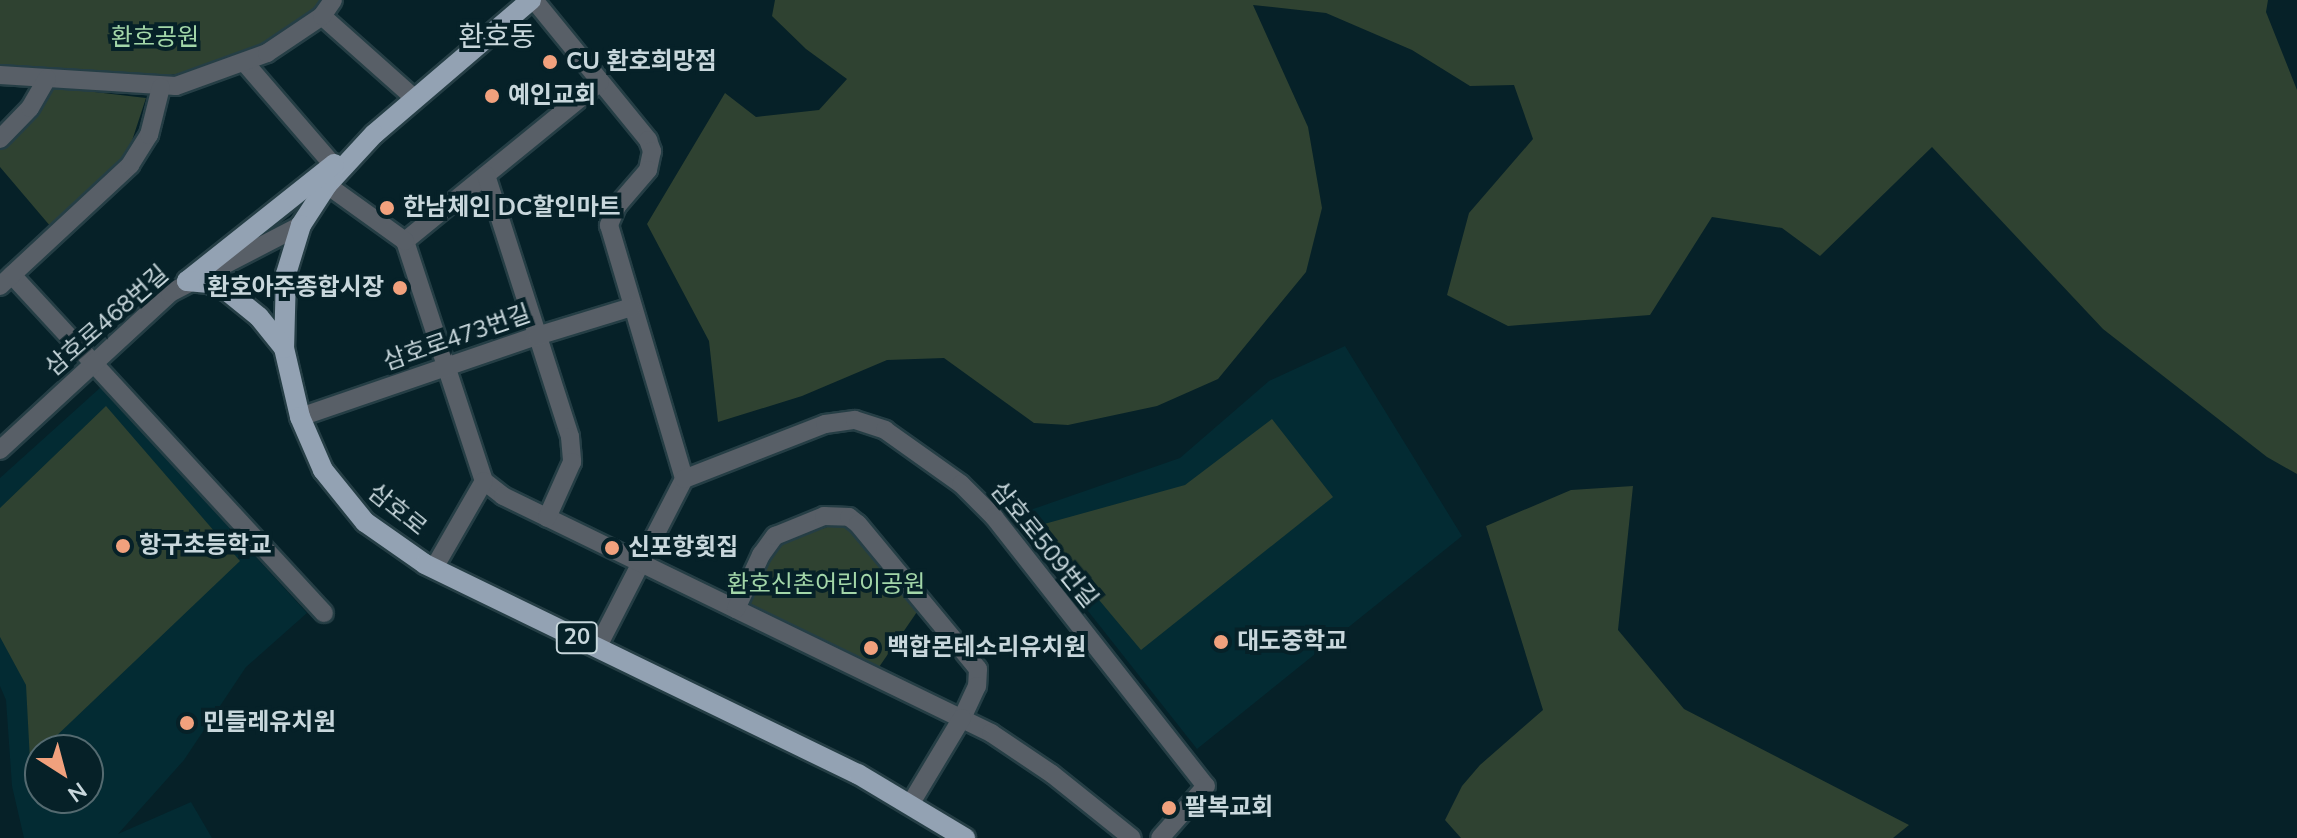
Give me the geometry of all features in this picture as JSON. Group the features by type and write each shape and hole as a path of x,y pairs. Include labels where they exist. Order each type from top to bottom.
{"main road":[{"path":"187,281 330,175 532,0"},
{"name":"삼호로","path":"330,175 301,225 286,274 284,348 300,417 323,470 350,507 383,538 434,568 911,803 965,838"},
{"path":"187,281 209,283 227,291 259,317 284,348"}],"street":[{"path":"0,75 161,87 245,63 290,40 322,16 333,0"},
{"path":"532,0 648,140 652,151 648,170 617,206 609,225 684,479 597,648"},
{"path":"322,16 415,99"},
{"path":"245,63 330,175 405,241 484,481 503,496 639,564 962,718 1018,750 1132,838"},
{"path":"0,139 30,108 47,79"},
{"path":"405,241 600,82"},
{"path":"161,87 149,135 130,165 6,280 93,363 324,613"},
{"path":"486,175 572,451 572,462 547,518"},
{"name":"삼호로468번길","path":"0,450 153,308 187,281 301,225"},
{"name":"삼호로473번길","path":"300,417 632,307"},
{"name":"삼호로509번길","path":"684,479 825,424 855,420 885,430 961,484 994,517 1206,786 1160,838"},
{"path":"434,568 484,481"},
{"path":"736,609 761,555 775,536 824,516 849,517 973,660 979,677 962,718 911,803"}],"shaded area":[{"name":"대도중학교","path":"1345,346 1462,536 1197,749 1013,516 1180,458 1269,381"},
{"name":"항구초등학교","path":"101,387 307,613 246,667 184,760 118,834 191,802 212,838 24,838 12,786 6,700 0,686 0,478"}],"green space":[{"name":"환호공원","path":"0,0 323,0 298,25 269,42 189,72 150,78 0,66"},
{"path":"775,0 2268,0 2266,12 2297,90 2297,474 2267,457 2103,329 1932,147 1820,256 1782,228 1712,217 1650,315 1508,326 1447,295 1469,213 1533,139 1514,85 1470,86 1412,50 1326,13 1253,5 1308,127 1322,208 1306,272 1218,379 1157,406 1068,425 1034,423 944,358 887,360 802,396 718,422 709,341 647,224 725,93 756,117 819,110 847,79 806,49 772,16"},
{"path":"52,87 146,98 128,153 51,227 0,167 0,150 26,125"},
{"path":"106,406 240,561 58,734 29,734 26,685 0,637 0,508"},
{"path":"1272,419 1333,497 1141,650 1037,526 1185,485"},
{"path":"1633,486 1618,630 1684,709 1909,825 1893,838 1461,838 1445,820 1462,786 1480,765 1543,710 1486,526 1571,490"},
{"name":"환호신촌어린이공원","path":"830,526 843,526 853,532 919,609 877,670 749,607 773,552 787,541"}],"place":[{"name":"CU 환호희망점","path":"550,62"},
{"name":"예인교회","path":"492,96"},
{"name":"한남체인 DC할인마트","path":"387,208"},
{"name":"환호아주종합시장","path":"400,288"},
{"name":"항구초등학교","path":"123,546"},
{"name":"신포항횟집","path":"612,548"},
{"name":"대도중학교","path":"1221,642"},
{"name":"백합몬테소리유치원","path":"871,648"},
{"name":"민들레유치원","path":"187,723"},
{"name":"팔복교회","path":"1169,808"}],"district":[{"name":"환호동","path":"497,37"}]}
